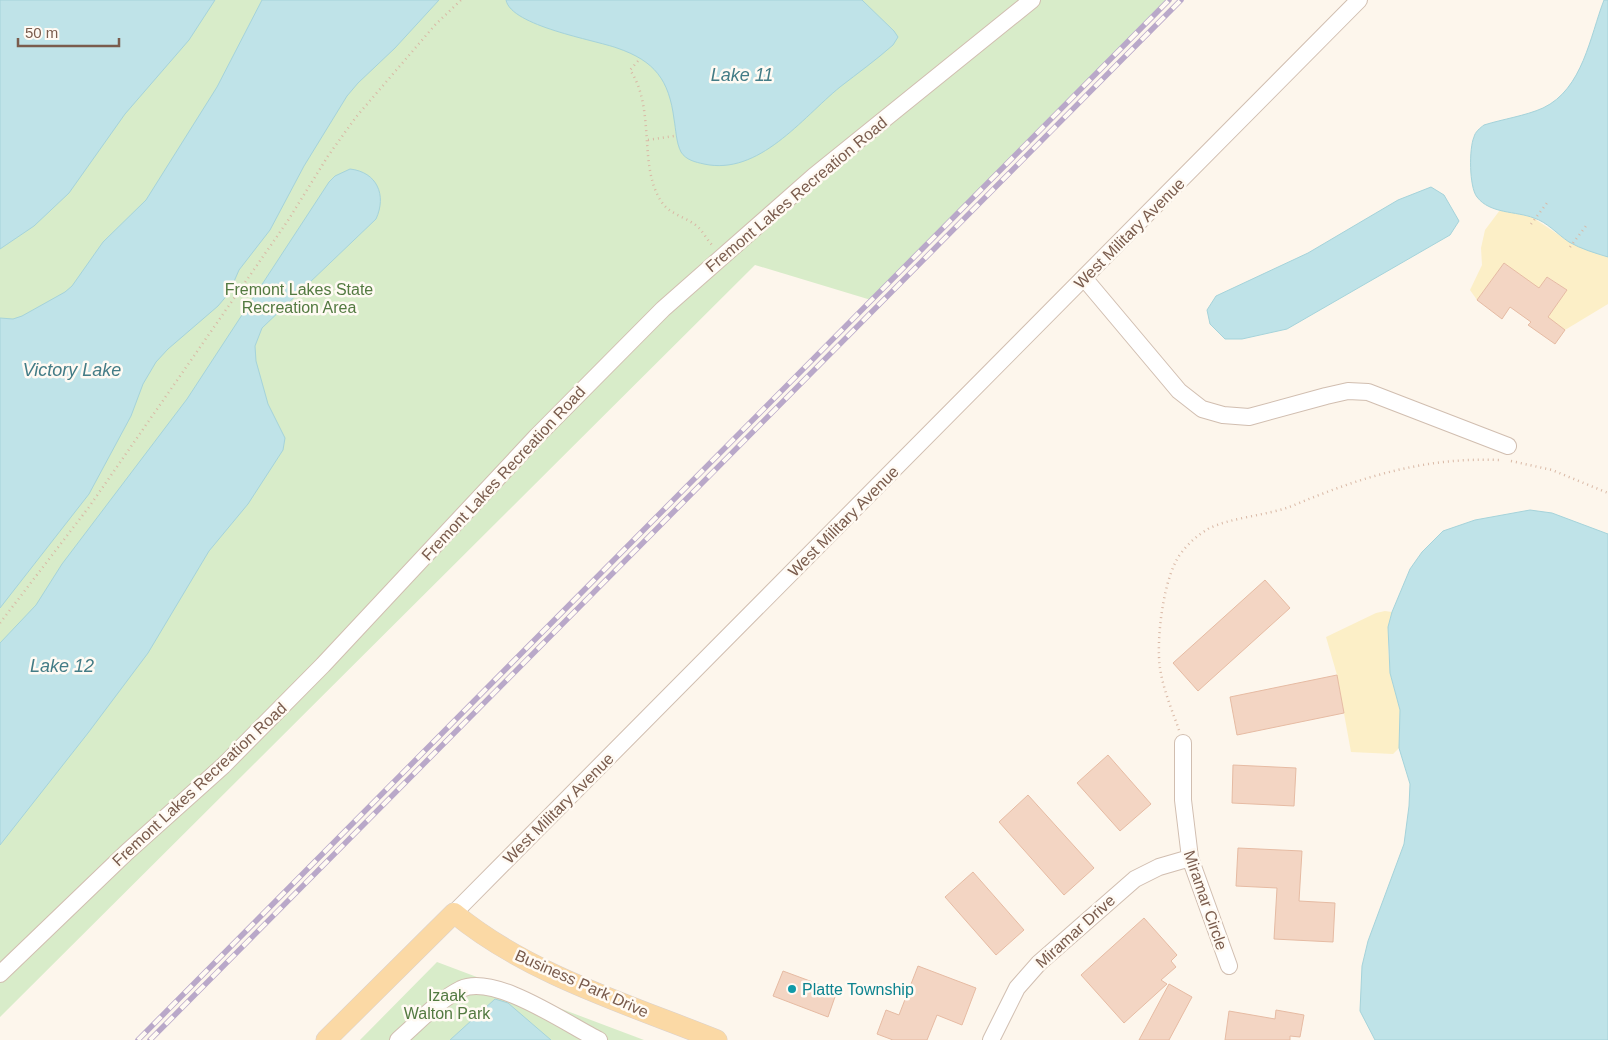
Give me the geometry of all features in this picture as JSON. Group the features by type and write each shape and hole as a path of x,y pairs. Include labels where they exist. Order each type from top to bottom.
{"main road":[{"name":"West Military Avenue","path":"326,1040 454,913"},
{"name":"Business Park Drive","path":"454,913 490,940 522,959 717,1040"}],"street":[{"name":"Fremont Lakes Recreation Road","path":"0,974 127,852 223,766 329,658 570,402 663,310 814,176 1032,0"},
{"name":"West Military Avenue","path":"454,913 1359,0"},
{"path":"1084,278 1179,391 1202,409 1223,415 1249,417 1332,394 1348,391 1368,392 1508,446"},
{"name":"Miramar Circle","path":"1183,743 1183,800 1190,858 1229,966"},
{"name":"Miramar Drive","path":"991,1040 1017,988 1039,962 1135,879 1159,867 1190,858"},
{"path":"398,1040 462,989 472,986 484,986 524,999 599,1040"}],"path":[{"path":"0,623 89,507 287,222 328,156 356,117 435,25 460,0"},
{"path":"638,61 630,70 638,83 642,98 654,185 661,202 700,229 704,238 723,256"},
{"path":"648,140 674,136"},
{"path":"1531,224 1547,203"},
{"path":"1570,247 1586,226"},
{"path":"1183,743 1160,668 1160,636 1164,605 1176,561 1182,551 1201,533 1222,524 1283,509 1347,483 1376,474 1439,462 1480,459 1528,463 1575,478 1608,493"}],"green space":[{"name":"Fremont Lakes State Recreation Area","path":"0,0 1169,0 871,300 755,265 0,1017"},
{"name":"Izaak Walton Park","path":"437,962 644,1040 360,1040"}],"sand":[{"path":"1500,210 1532,217 1568,241 1608,257 1608,304 1565,330 1548,317 1567,290 1548,277 1537,291 1529,281 1504,263 1477,300 1470,290 1482,265 1481,248 1485,230"},
{"path":"1392,612 1388,627 1388,645 1390,673 1400,710 1399,748 1393,754 1351,752 1337,675 1326,637 1376,613"}],"water":[{"path":"0,0 215,0 189,40 125,114 69,193 34,226 0,249"},
{"name":"Victory Lake","path":"262,0 439,0 347,96 304,166 270,230 239,270 229,293 218,306 168,349 156,362 143,384 131,416 89,494 0,608 0,318 13,319 22,316 65,292 72,286 103,242 146,200 217,87"},
{"name":"Lake 11","path":"506,0 862,0 898,37 887,51 840,87 778,142 761,153 743,161 724,165 704,164 688,159 681,152 668,93 658,74 650,66 630,53 617,48 538,25 511,9"},
{"path":"1604,0 1608,0 1608,257 1588,251 1574,244 1539,220 1496,209 1482,202 1474,192 1471,167 1472,142 1475,133 1481,127 1543,108 1557,99 1567,88 1583,60"},
{"name":"Lake 12","path":"350,169 367,175 377,186 380,193 380,201 376,219 262,328 255,346 256,361 268,404 285,438 283,450 248,504 209,551 148,653 0,845 0,643 36,605 62,564 187,399 329,182 335,176"},
{"path":"1431,187 1444,195 1459,221 1450,235 1287,329 1242,339 1225,339 1210,324 1207,310 1216,296 1308,253 1398,200"},
{"path":"1530,510 1552,513 1608,534 1608,1040 1375,1040 1360,1011 1362,966 1368,941 1404,844 1410,784 1399,748 1400,710 1390,673 1388,627 1392,612 1410,569 1422,552 1443,531 1475,520"},
{"path":"495,999 508,1003 551,1040 450,1040"}],"building":[{"path":"1504,263 1539,288 1547,277 1567,290 1548,317 1565,330 1555,344 1528,325 1531,322 1510,307 1502,319 1477,300"},
{"path":"1265,580 1290,608 1198,691 1173,663"},
{"path":"1337,675 1344,713 1237,735 1230,697"},
{"path":"1108,755 1151,804 1120,831 1077,783"},
{"path":"1233,765 1296,768 1294,806 1232,803"},
{"path":"1028,795 1094,868 1064,895 999,822"},
{"path":"1238,848 1302,851 1299,901 1335,903 1333,942 1274,939 1277,888 1236,886"},
{"path":"973,872 1024,930 996,955 945,897"},
{"path":"1144,918 1177,955 1171,961 1176,967 1161,980 1167,984 1124,1023 1081,975"},
{"path":"918,966 976,988 962,1025 937,1015 927,1040 893,1040 877,1034 886,1010 899,1015"},
{"path":"783,971 837,991 828,1017 773,996"},
{"path":"1169,984 1192,997 1169,1040 1139,1040"},
{"path":"1276,1010 1304,1015 1300,1037 1290,1036 1290,1040 1225,1040 1229,1011 1275,1019"}],"railway":[{"path":"138,1040 1169,0"},
{"path":"150,1040 1181,0"}],"place":[{"name":"Platte Township","path":"792,989"}]}
